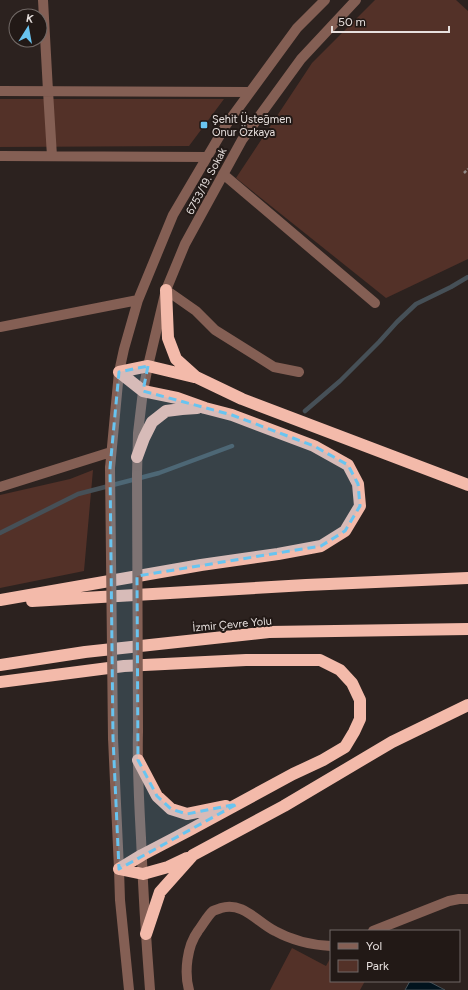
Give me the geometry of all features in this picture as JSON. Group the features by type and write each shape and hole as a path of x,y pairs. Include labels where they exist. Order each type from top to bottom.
{"highway":[{"path":"166,290 168,338 176,359 196,377"},
{"path":"119,372 148,366 196,377 242,399 468,484"},
{"path":"0,602 200,565 278,554 321,546 345,531 360,506 358,484 348,465 314,446 232,415 205,408 177,398 144,391 119,372"},
{"path":"137,457 152,422 166,411 182,408 205,408"},
{"path":"0,602 306,585 468,578"},
{"name":"İzmir Çevre Yolu","path":"0,665 85,652 269,632 468,629"},
{"path":"0,682 124,666 246,660 320,660 340,670 352,683 360,700 360,719 354,732 344,747 323,760 293,774 188,831 142,854 119,869"},
{"path":"119,869 143,874 168,868 284,806 392,742 468,705"},
{"path":"138,760 157,796 171,809 187,814 237,804"},
{"path":"146,934 160,892 193,855"}],"street":[{"path":"43,0 52,156"},
{"path":"129,990 120,900 113,738 110,468 119,372 138,300 173,215 226,125 297,28 325,0"},
{"name":"6753/19. Sokak","path":"150,990 138,760 137,475 138,433 148,366 166,290 185,244 242,140 301,59 356,0"},
{"path":"0,91 250,92"},
{"path":"0,156 207,157"},
{"path":"223,174 375,303"},
{"path":"166,290 196,311 214,330 274,367 299,372"},
{"path":"0,327 138,300"},
{"path":"0,487 111,452"},
{"path":"376,930 450,901 468,899"},
{"path":"189,990 187,961 195,936 213,911 224,907 245,910 262,924 286,937 302,942 330,946"}],"path":[{"path":"464,173 468,169"}],"highlighted area":[{"path":"148,366 143,391 232,415 314,446 348,465 358,484 360,506 345,531 321,546 137,576 138,760 157,796 171,809 187,814 237,804 119,869 113,738 110,468 119,372"}],"green space":[{"path":"375,0 456,0 468,11 468,259 386,298 236,178 312,63"},
{"path":"0,99 224,99 189,146 0,147"},
{"path":"93,470 84,571 0,588 0,495 70,479"},
{"path":"292,948 326,966 330,959 330,982 364,982 360,990 270,990"}],"water":[{"path":"409,982 430,982 445,990 405,990"}],"waterway":[{"path":"305,411 340,381 416,304 468,277"},
{"path":"0,533 78,494 159,473 232,446"}],"place":[{"name":"Şehit Üsteğmen Onur Özkaya","path":"204,125"}]}
